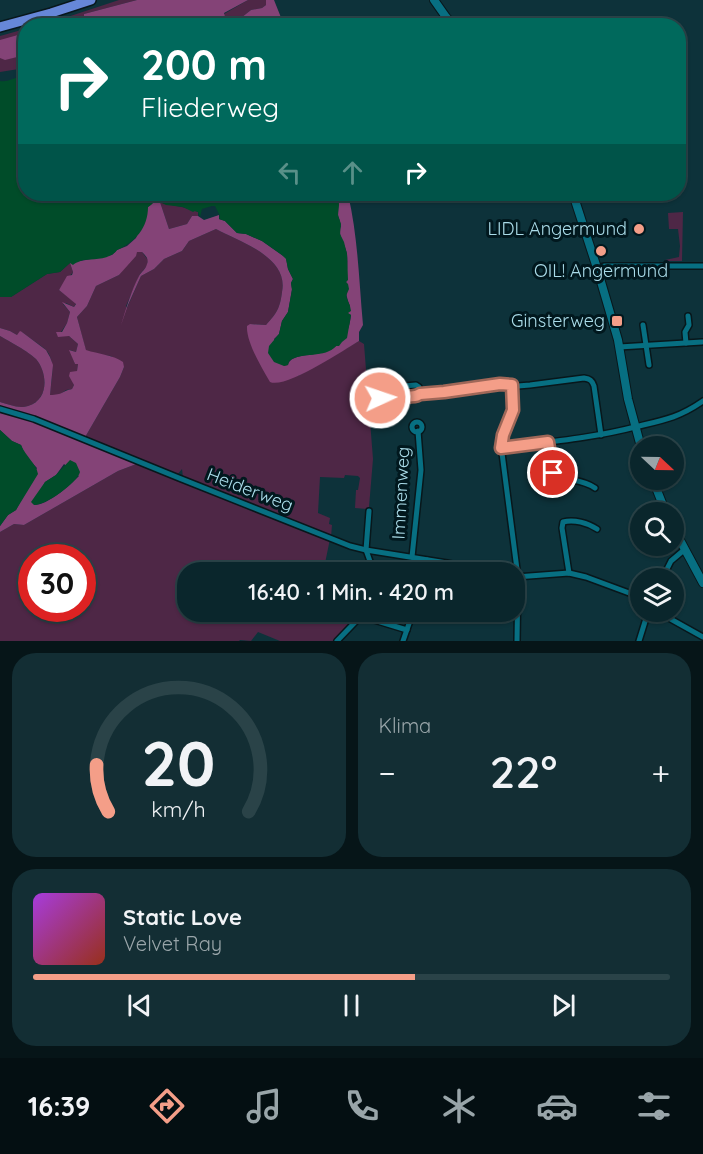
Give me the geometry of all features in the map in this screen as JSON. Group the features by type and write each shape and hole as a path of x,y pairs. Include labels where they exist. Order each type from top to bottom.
{"highway":[{"path":"0,21 72,0"},
{"path":"33,18 91,0"},
{"path":"0,27 18,22"}],"main road":[{"path":"436,0 449,18"},
{"path":"575,201 620,347 623,375 638,436"},
{"path":"684,550 703,583"}],"street":[{"path":"597,268 605,266 703,266"},
{"path":"686,343 685,332 689,325 688,316"},
{"path":"643,325 649,365"},
{"path":"620,347 702,342"},
{"path":"380,398 417,396 500,384 530,385 589,378 593,381 601,435"},
{"path":"403,395 404,386 416,385 419,387 420,394"},
{"path":"512,385 513,410 503,435 501,448 514,562"},
{"path":"501,448 601,435 676,417 703,401"},
{"name":"Heiderweg","path":"0,409 34,419 350,546 438,562"},
{"name":"Immenweg","path":"412,557 421,470 418,432"},
{"path":"548,442 554,475 586,483 595,488"},
{"path":"369,511 366,550 369,562"},
{"path":"568,573 563,522 571,520 591,525 597,529"},
{"path":"668,568 677,556"},
{"path":"525,576 568,573 630,593"},
{"path":"337,641 354,622"},
{"path":"384,622 407,630"},
{"path":"403,641 409,622"},
{"path":"517,622 517,641"},
{"path":"639,641 645,622"},
{"path":"676,622 703,637"}],"shaded area":[{"path":"119,0 137,0 84,14 84,18 64,18"},
{"path":"137,0 248,0 224,13 225,17 223,18 84,18 84,14"},
{"path":"248,0 266,0 266,5 262,8 251,10 241,18 222,18 224,14"},
{"path":"266,0 274,0 281,18 241,18 251,10 266,5"},
{"path":"18,31 18,69 0,72 0,36"},
{"path":"18,35 18,57 5,60 0,58 0,40"},
{"path":"18,77 18,201 154,201 148,207 146,221 135,238 110,256 83,260 73,265 70,263 60,272 47,274 11,297 0,297 0,81"},
{"path":"154,201 160,201 169,229 187,224 192,216 198,216 204,220 219,215 219,219 225,221 237,233 262,241 286,258 293,279 292,289 288,312 282,321 279,334 274,339 284,366 300,356 330,350 347,332 351,315 347,313 350,306 346,287 347,254 340,234 338,201 349,201 356,243 363,325 359,332 359,341 301,375 278,383 270,382 252,347 247,326 250,324 266,325 273,317 280,302 282,280 278,269 261,252 216,229 189,241 182,251 164,259 154,269 141,276 121,325 129,300 139,276 148,261 146,256 142,252 137,252 119,275 96,286 87,306 77,317 86,350 115,358 123,362 124,367 84,439 0,408 0,402 21,407 35,403 43,392 44,378 36,359 0,336 0,328 17,335 20,331 46,350 53,365 50,395 72,389 74,385 69,376 70,372 77,371 78,364 75,364 69,350 76,352 78,344 69,336 58,337 56,332 62,332 70,312 62,302 74,307 76,304 59,290 67,276 72,275 70,263 112,255 127,246 136,238 148,207"},
{"path":"339,201 340,234 347,254 348,280 346,282 349,289 346,296 351,311 348,313 351,315 347,338 331,350 294,358 289,361 288,365 284,366 274,362 268,353 269,346 279,334 282,321 288,312 292,290 293,279 286,259 262,241 237,233 225,221 219,219 220,216 215,206 202,209 200,217 198,212 160,202"},
{"path":"160,202 198,212 198,216 192,216 187,224 169,229"},
{"path":"683,212 682,261 665,261 679,257 680,246 678,229 669,229 668,213"},
{"path":"216,229 261,252 278,269 282,280 282,292 277,310 266,325 250,324 298,376 359,341 364,344 373,459 369,507 367,509 355,508 356,490 358,490 360,478 358,476 320,477 318,513 330,518 331,537 183,477 182,469 177,475 84,439 124,367 111,356 86,351 77,317 87,306 96,286 119,275 136,252 142,252 148,260 147,266 140,274 127,308 141,276 154,269 164,259 182,251 189,241"},
{"path":"70,263 73,272 59,290 76,303 74,307 63,304 70,312 67,323 61,332 57,332 69,336 78,344 76,352 70,350 75,364 78,364 77,372 70,372 74,385 72,389 59,395 50,395 52,365 49,354 22,332 17,335 0,328 0,297 11,297 47,274 60,272"},
{"path":"0,336 33,356 40,365 43,371 44,386 40,398 35,403 17,407 0,402"},
{"path":"0,410 33,420 139,463 118,471 24,525 14,524 0,532 0,526 8,515 16,510 37,468 25,455 21,445 12,441 0,430","holes":["64,464 79,476 46,502 34,505 45,482 56,475"]},
{"path":"0,430 12,441 21,445 38,474 16,510 8,515 0,526"},
{"path":"70,460 76,463 80,472 78,477 53,497 34,505 31,502 45,482 56,475"},
{"path":"139,463 330,539 325,562 177,562 177,622 353,622 336,641 280,641 258,632 251,641 0,641 0,532 14,524 24,525 118,471"}],"place":[{"name":"LIDL Angermund","path":"639,229"},
{"name":"OIL! Angermund","path":"601,251"},
{"name":"Ginsterweg","path":"617,321"}],"route":[{"path":"380,398 417,396 500,384 512,385 513,410 503,435 501,448 548,442 553,473"}]}
